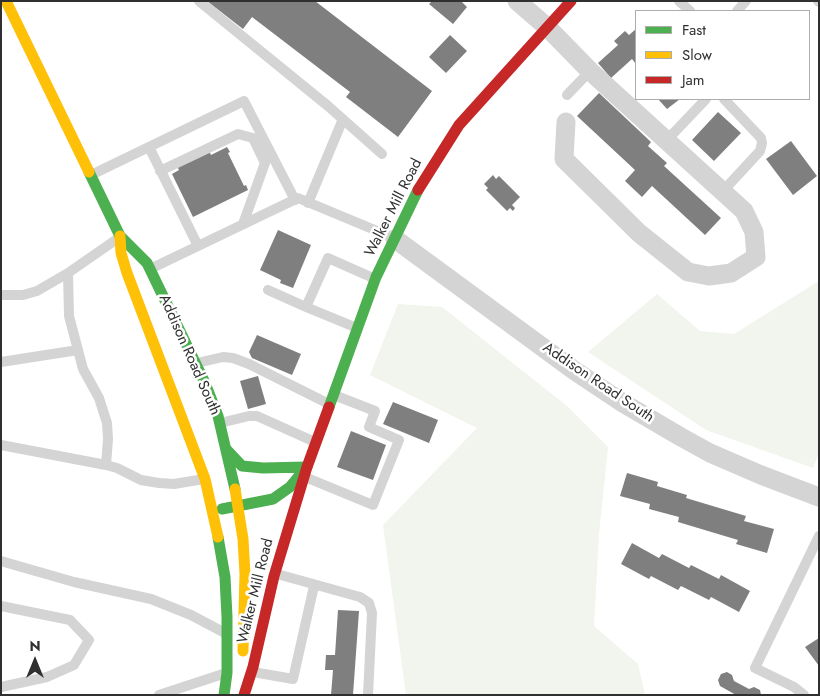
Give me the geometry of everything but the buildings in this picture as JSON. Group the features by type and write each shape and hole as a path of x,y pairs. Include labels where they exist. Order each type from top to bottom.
{"main road":[{"name":"Addison Road South","path":"6,1 120,236 150,268 205,383 219,423 239,506 243,539 245,574 244,648 238,695"},
{"name":"Walker Mill Road","path":"244,695 274,574 306,472 376,279 419,188 458,125 571,1"},
{"name":"Addison Road South","path":"120,236 121,253 127,273 159,353 205,479 213,511"},
{"path":"226,449 242,466 306,472"},
{"name":"Walker Mill Road","path":"224,695 227,673 228,634 224,577 213,511 273,499 306,472"}],"street":[{"path":"517,1 547,27 590,72 744,211 754,232 756,257 731,273 709,276 688,272 639,232 564,159 566,122"},
{"name":"Addison Road South","path":"395,239 575,371 681,438 761,475 819,497"}],"lane":[{"path":"199,1 343,119 382,154"},
{"path":"679,1 689,10"},
{"path":"567,95 590,72"},
{"path":"667,140 705,100"},
{"path":"723,191 760,151 762,143 761,138 725,100"},
{"path":"91,175 244,101 295,200"},
{"path":"308,202 343,119"},
{"path":"160,171 238,134 254,138 265,163 243,224"},
{"path":"148,147 198,246"},
{"path":"150,268 298,198 395,239"},
{"path":"1,295 23,295 37,291 68,273 120,236"},
{"path":"306,307 328,258 376,279"},
{"path":"68,273 68,316 83,369 99,398 107,423 106,464"},
{"path":"268,290 358,329"},
{"path":"1,362 78,350"},
{"path":"196,364 223,357 233,358 332,400 374,412 370,427 399,440 373,505 306,472"},
{"path":"219,423 257,416 316,442"},
{"path":"1,445 106,464 141,480 159,484 174,484 205,479"},
{"path":"804,695 794,687 755,668 819,536"},
{"path":"1,561 74,582 151,599 191,615 228,634"},
{"path":"274,574 360,598 369,603 372,613 368,695"},
{"path":"251,671 293,679 314,586"},
{"path":"1,606 70,620 89,640 74,665 47,677 1,687"},
{"path":"159,695 227,673"}],"shaded area":[{"path":"819,281 819,453 813,468 706,430 588,352 657,294 700,331 734,334"},
{"path":"398,304 442,307 567,406 608,447 599,534 594,626 638,664 645,695 406,695 383,525 477,428 370,375"}],"traffic: fast":[{"path":"89,172 120,236 147,263 205,383 218,416 235,489"},
{"path":"329,407 376,277 418,190"},
{"path":"226,449 242,466 263,468 307,467"},
{"path":"222,509 273,499 290,487 304,470"},
{"path":"218,537 225,577 227,617 227,673 224,695"}],"traffic: slow":[{"path":"6,1 89,172"},
{"path":"120,236 121,253 127,273 205,479 218,537"},
{"path":"235,489 243,539 245,574 243,651"}],"traffic: jam":[{"path":"418,190 459,125 571,1"},
{"path":"244,695 253,667 274,576 307,467 329,407"}]}
